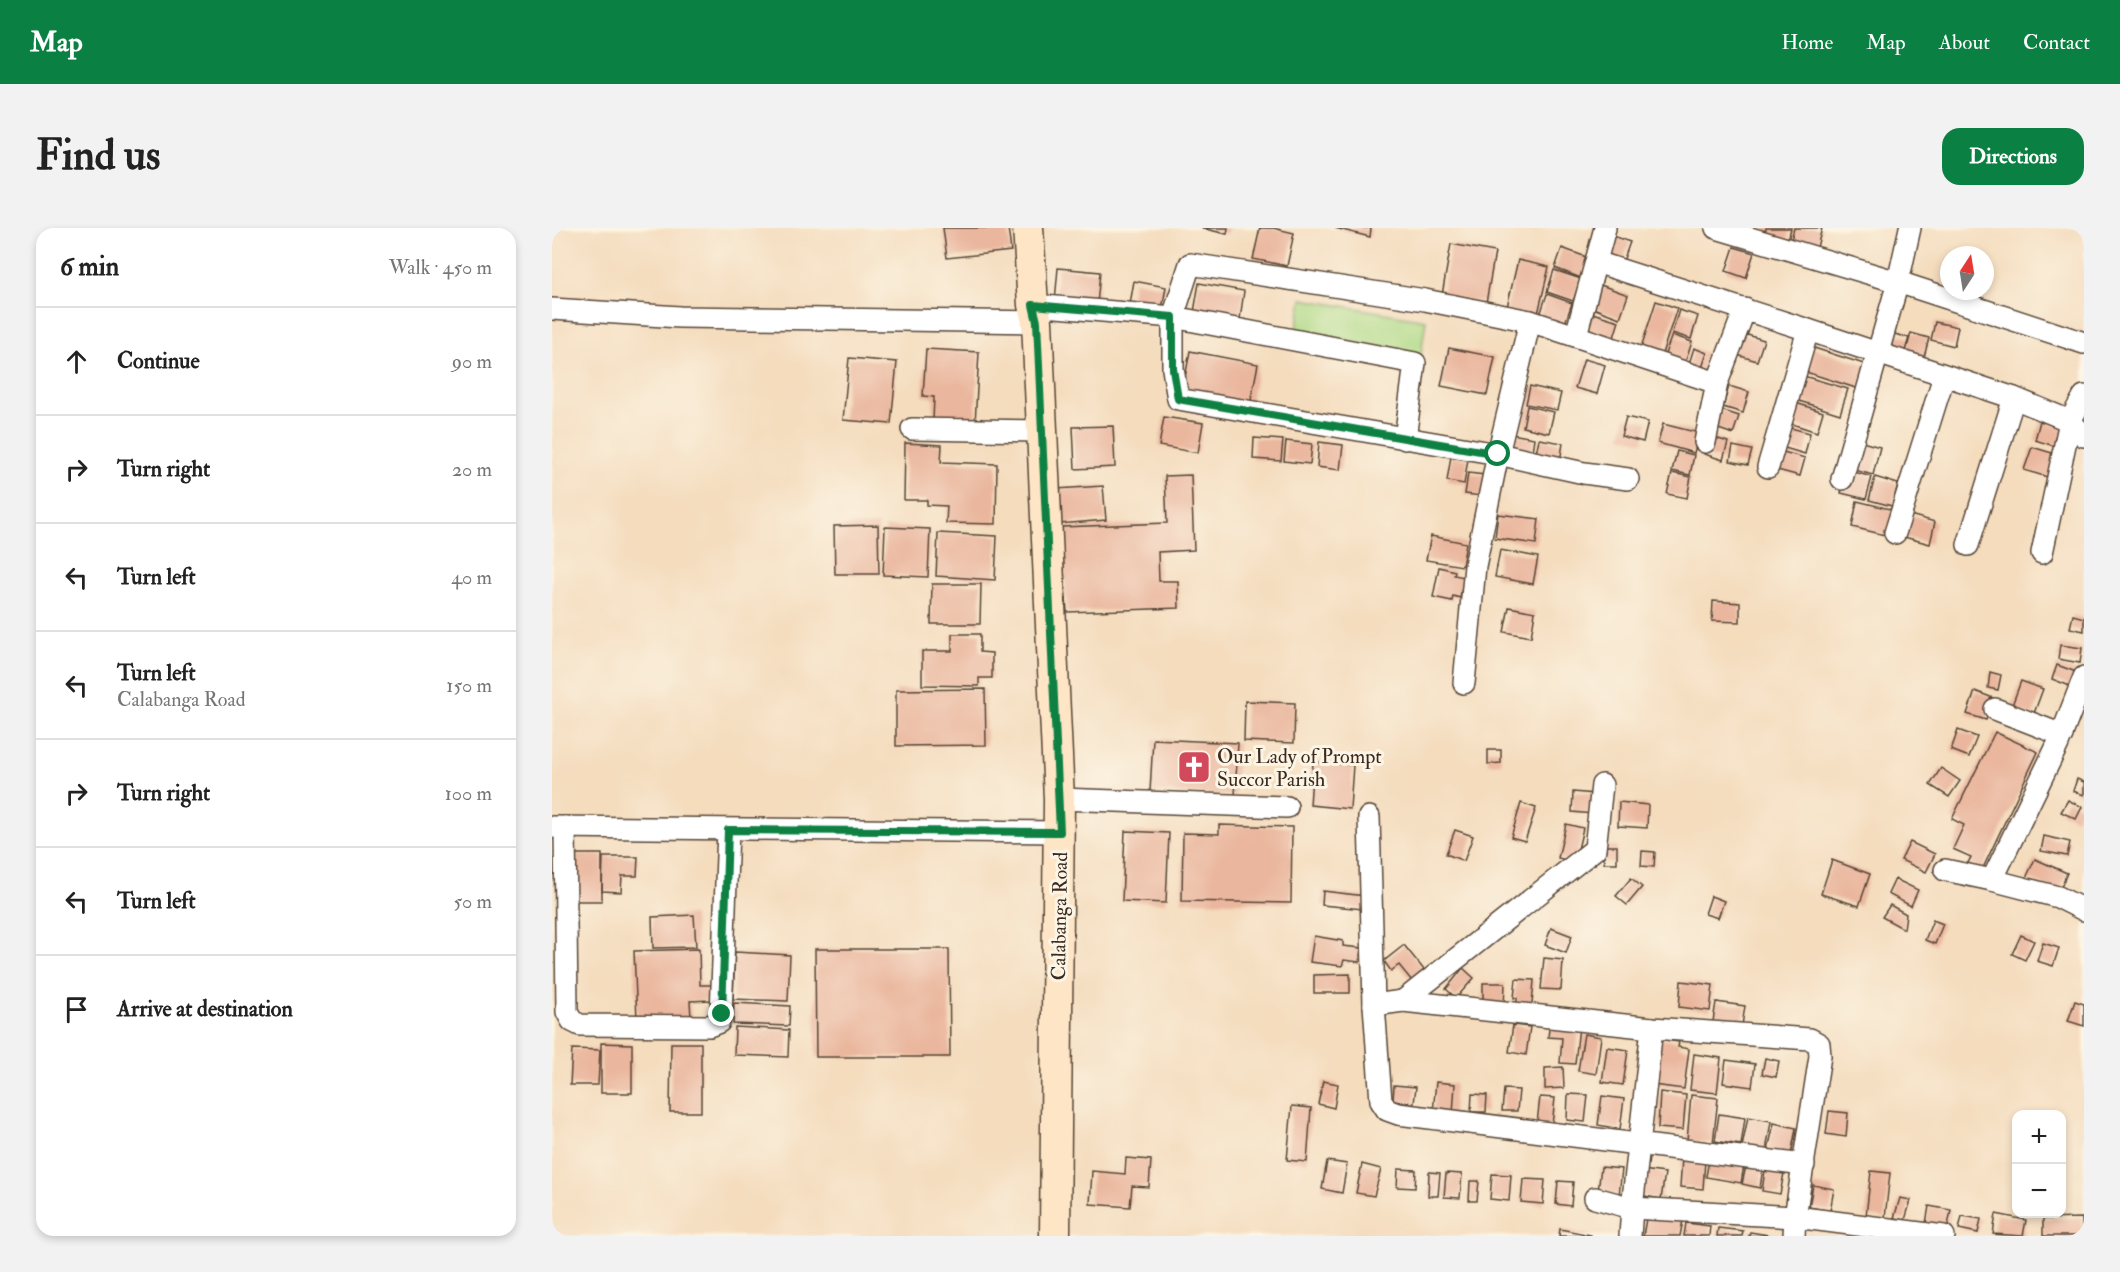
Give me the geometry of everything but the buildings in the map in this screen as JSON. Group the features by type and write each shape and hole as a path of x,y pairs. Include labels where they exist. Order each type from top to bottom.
{"main road":[{"name":"Calabanga Road","path":"1028,228 1043,431 1060,832 1055,1223"}],"street":[{"path":"1576,335 1605,228"},
{"path":"1716,228 1898,282 2084,343"},
{"path":"1842,479 1898,282 1910,228"},
{"path":"1596,262 2014,399 2077,429"},
{"path":"1628,479 1584,473 1498,454 1178,399 1173,369 1173,317 1190,264 1425,300 1530,321 1717,383"},
{"path":"552,309 680,317 1035,313 1173,317 1415,363 1405,439"},
{"path":"1704,442 1717,383 1745,309"},
{"path":"1464,683 1475,566 1498,454 1530,321"},
{"path":"1768,467 1808,330"},
{"path":"1895,533 1944,376"},
{"path":"2042,553 2084,396"},
{"path":"1968,544 2014,399"},
{"path":"912,429 1043,431"},
{"path":"1992,880 2062,735 2084,677"},
{"path":"1995,709 2062,735"},
{"path":"1403,1001 1595,849 1602,785"},
{"path":"1059,799 1287,807"},
{"path":"1369,817 1374,1005 1380,1101 1387,1110 1398,1114 1804,1165"},
{"path":"728,830 722,1014 719,1022 709,1026 580,1025 572,1021 567,1012 558,827 1060,832"},
{"path":"1945,870 2058,897 2084,909"},
{"path":"1374,1005 1403,1001 1652,1028 1810,1039 1820,1044 1794,1226"},
{"path":"1630,1236 1652,1028"},
{"path":"1595,1198 1632,1208 1794,1226 1944,1236"}],"green space":[{"path":"1302,299 1426,320 1419,367 1294,345"}],"place":[{"name":"Our Lady of Prompt Succor Parish","path":"1194,767"}],"route":[{"path":"722,1014 728,830 1060,832 1037,322 1033,305 1173,317 1173,369 1178,399 1498,454"}]}
